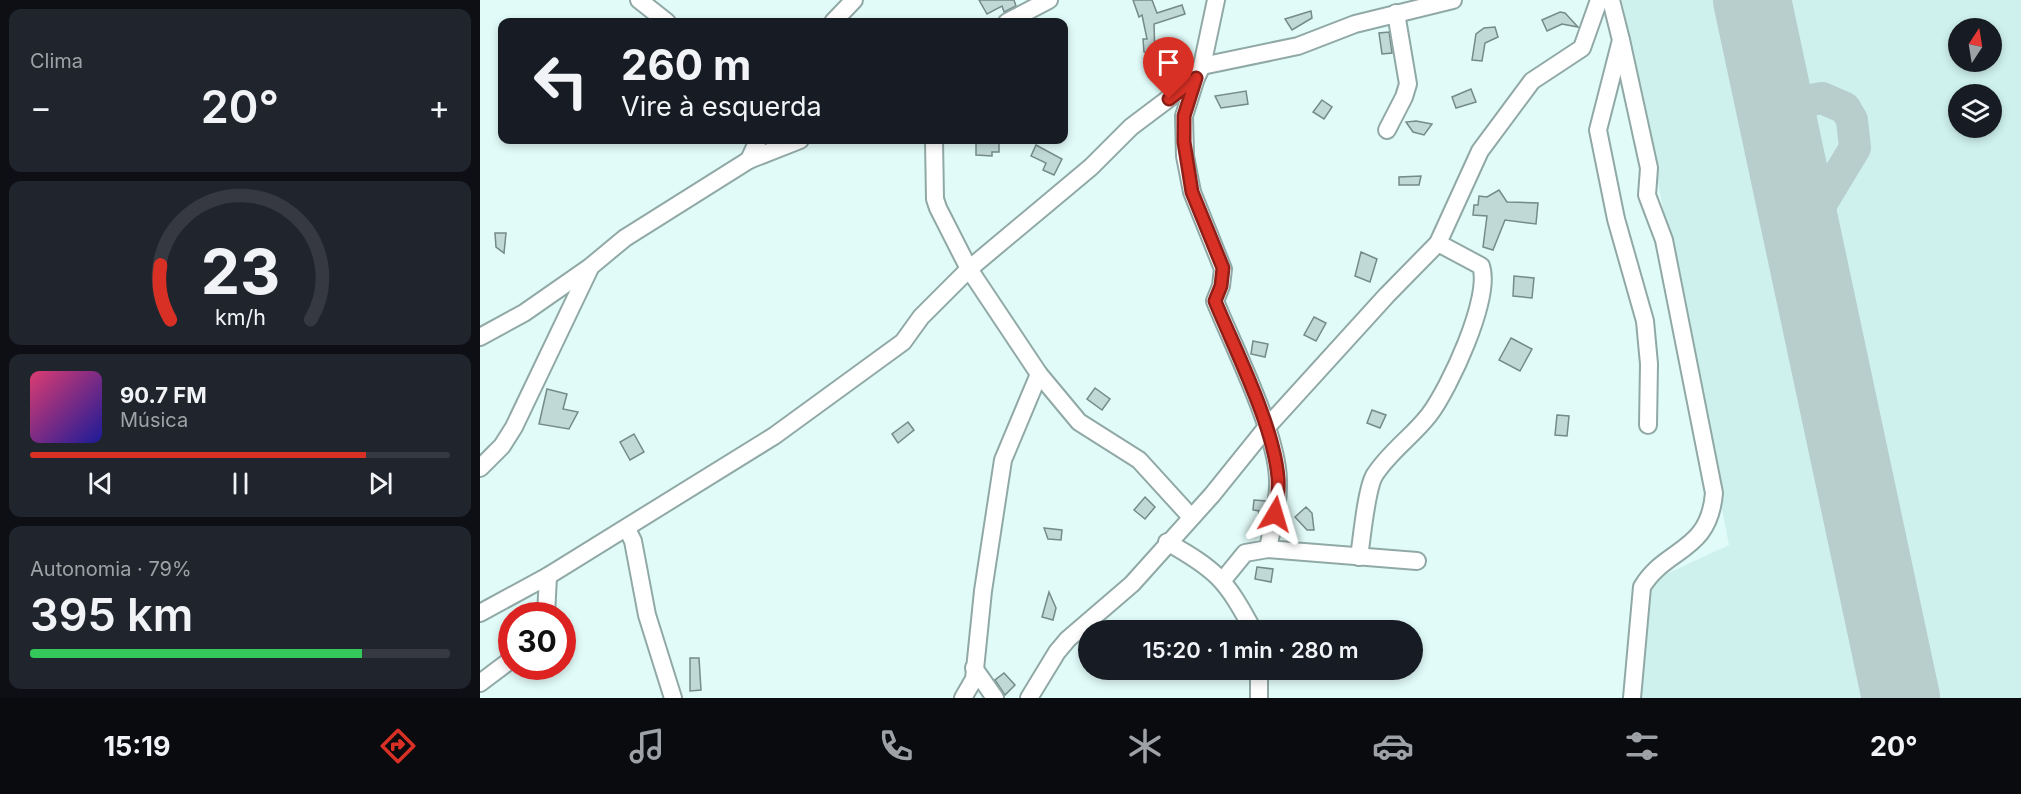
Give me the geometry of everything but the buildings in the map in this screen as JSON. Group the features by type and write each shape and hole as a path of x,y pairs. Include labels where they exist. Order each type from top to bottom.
{"street":[{"path":"639,0 663,18"},
{"path":"837,18 854,0"},
{"path":"1015,18 1049,0"},
{"path":"1216,0 1183,128 1192,192 1223,268 1221,286 1215,301 1266,428 1279,479 1268,549"},
{"path":"480,613 627,529 774,436 903,342 921,317 969,269 1091,167 1131,127 1199,72 1298,46 1355,24 1453,0"},
{"path":"1029,698 1057,652 1068,639 1122,594 1266,428 1387,295 1438,243 1480,151 1532,81 1582,48 1599,0"},
{"path":"1611,0 1648,168 1647,195 1664,240 1714,493 1713,508 1705,527 1692,544 1650,575 1641,587 1632,698"},
{"path":"1387,130 1408,84 1396,13"},
{"path":"1621,40 1598,130 1616,219 1645,321 1649,364 1648,425"},
{"path":"749,160 756,144"},
{"path":"480,337 524,313 590,267 626,238 749,160 790,144"},
{"path":"934,144 935,199 969,269 1039,374 1080,422 1139,460 1191,517"},
{"path":"1359,557 1375,475 1430,415 1460,364 1473,324 1481,285 1481,266 1438,243"},
{"path":"480,468 502,446 514,427 590,267"},
{"path":"963,698 974,679 1003,460 1039,374"},
{"path":"627,529 633,541 647,615 673,698"},
{"path":"1167,542 1194,556 1223,580 1247,620"},
{"path":"1223,580 1245,553 1268,549 1417,561"},
{"path":"547,602 548,576"},
{"path":"974,668 995,698"},
{"path":"480,683 498,670"},
{"path":"1259,680 1259,698"}],"shaded area":[{"path":"1622,0 2021,0 2021,698 1635,698 1649,582 1729,545"}],"taxiway":[{"path":"1774,107 1822,98 1845,108 1852,120 1855,148 1812,219 1803,240"}],"runway":[{"path":"1752,0 1901,698"}],"route":[{"path":"1169,99 1196,78 1184,116 1185,156 1192,192 1223,268 1223,280 1215,301 1275,456 1279,479 1275,514"}]}
